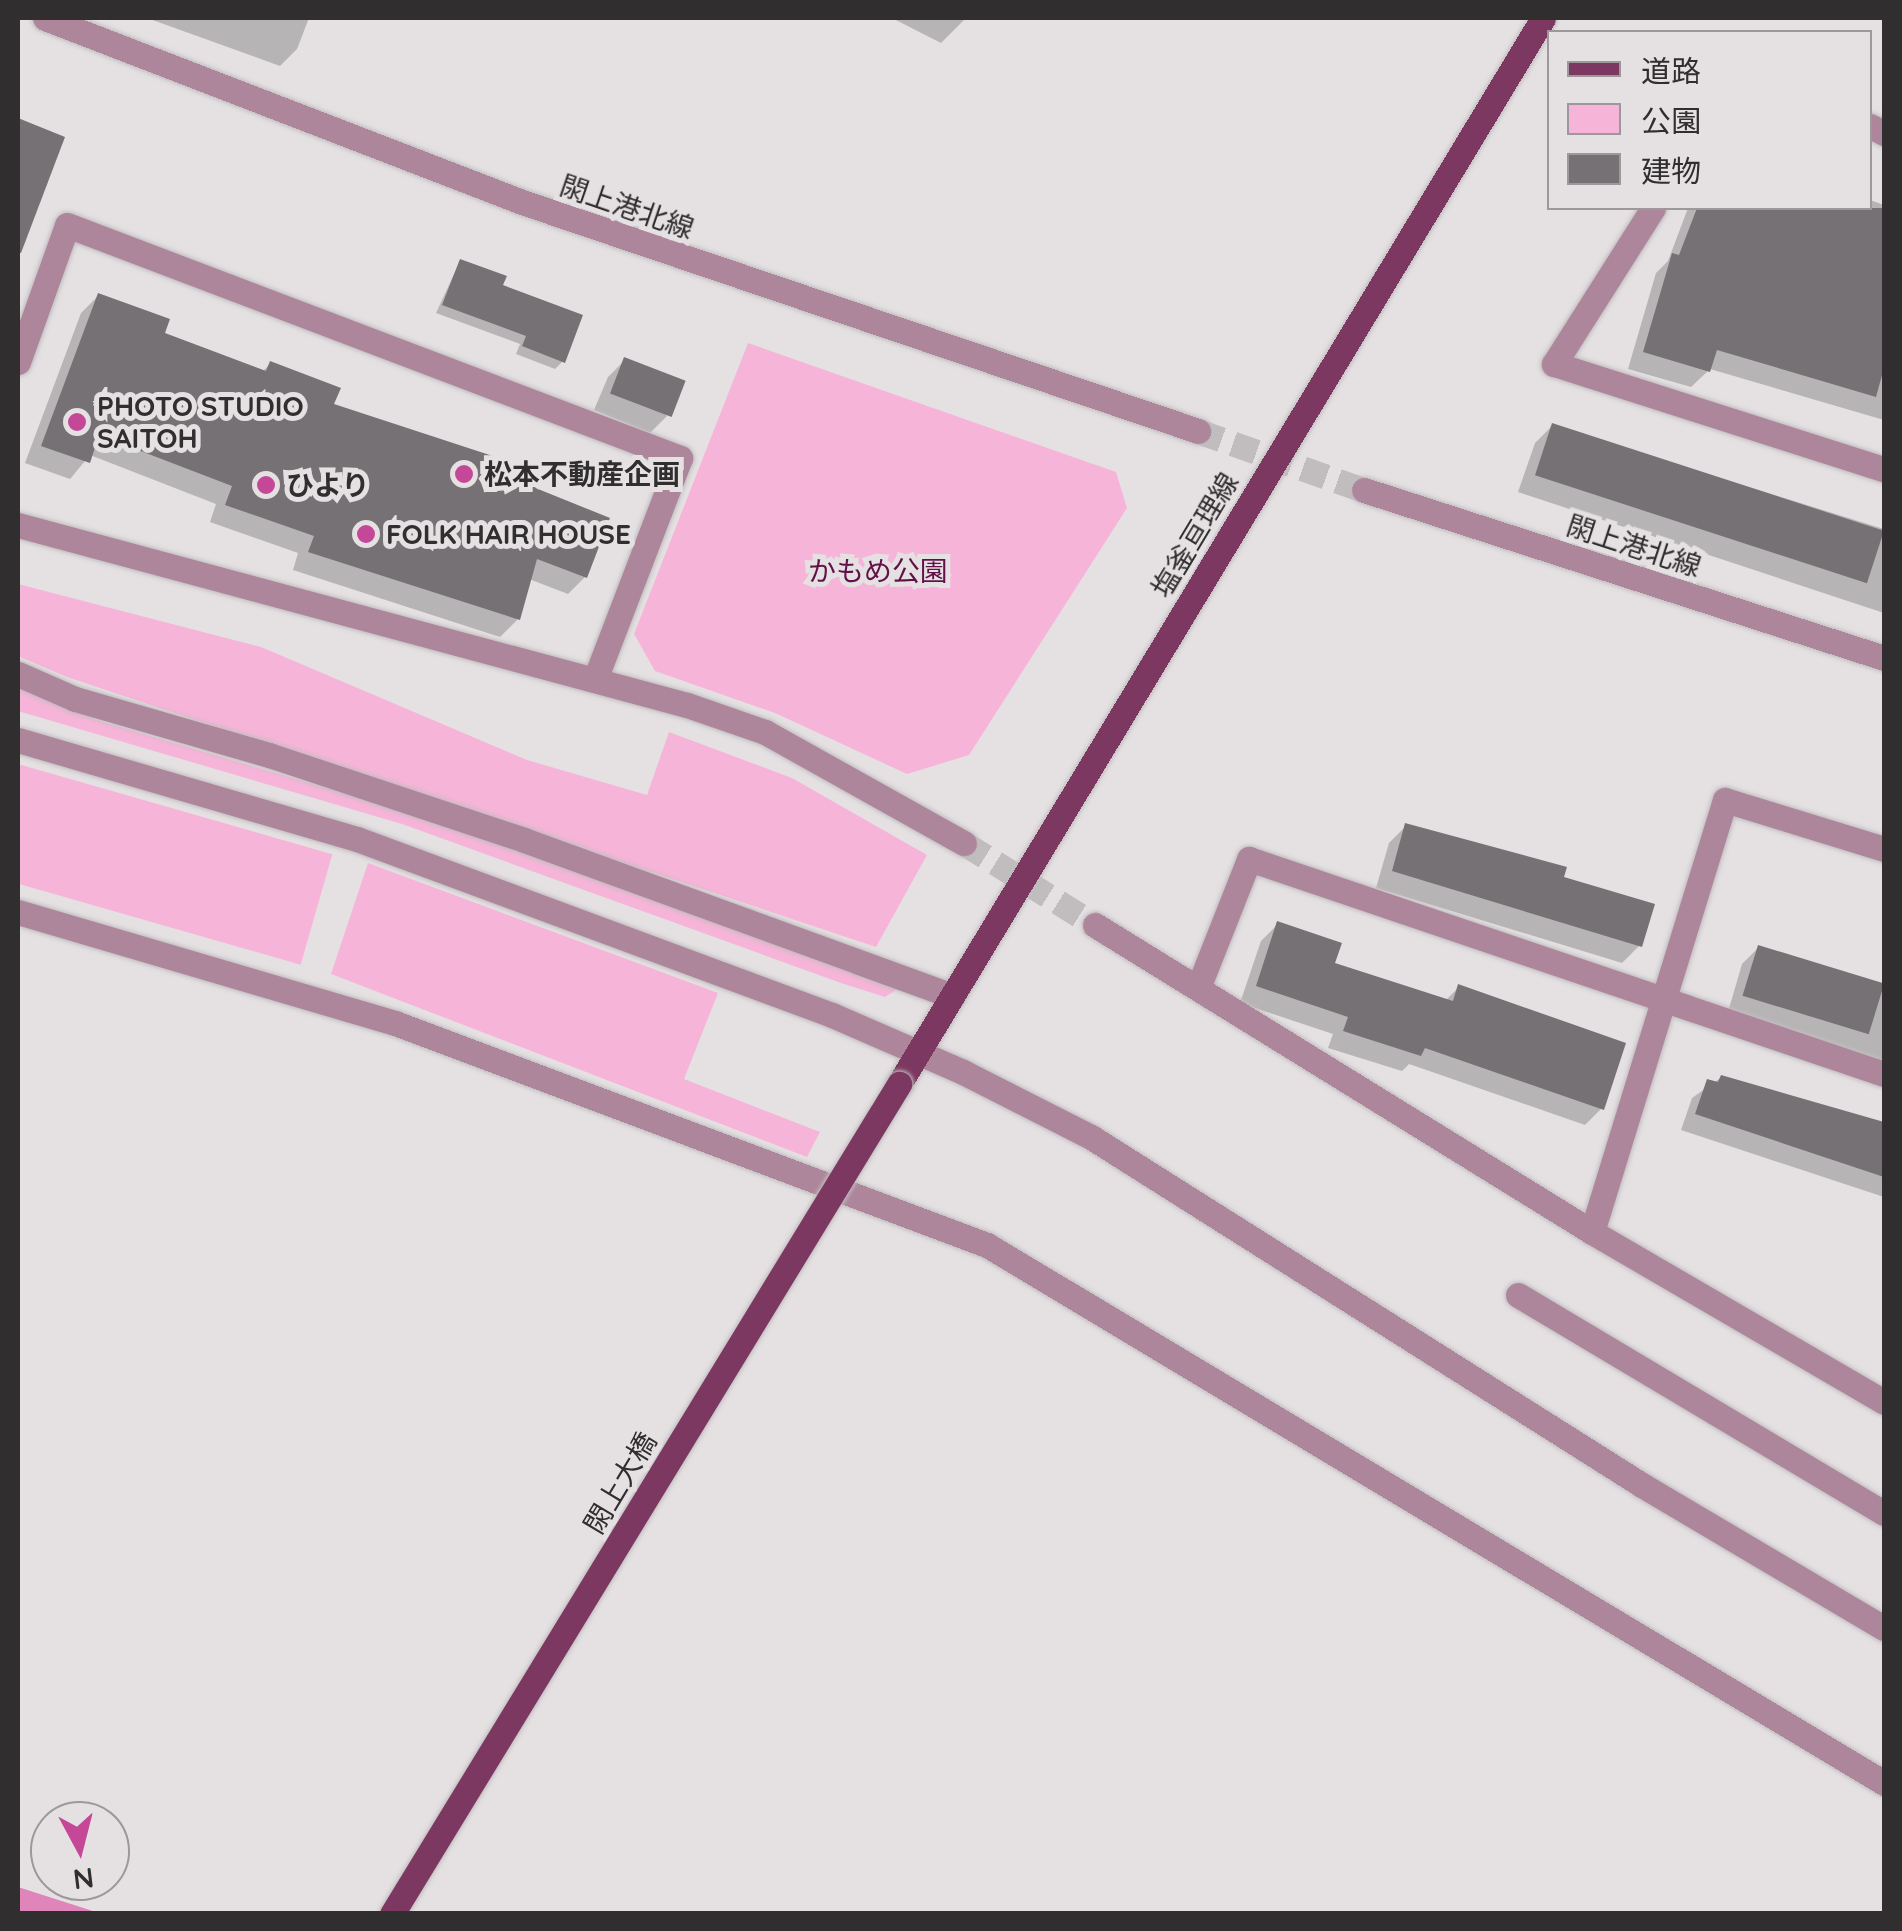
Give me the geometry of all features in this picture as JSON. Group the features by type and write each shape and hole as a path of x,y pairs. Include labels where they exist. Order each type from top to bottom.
{"main road":[{"name":"塩釜亘理線","path":"899,1084 1543,18"},
{"name":"閖上大橋","path":"392,1914 899,1084"}],"street":[{"name":"閖上港北線","path":"45,18 522,202 1198,431"},
{"path":"1652,210 1554,364 1884,470"},
{"path":"18,362 66,225 680,458 596,679"},
{"name":"閖上港北線","path":"1364,490 1884,658"},
{"path":"18,525 596,679 765,732 964,843"},
{"path":"18,674 75,699 269,755 524,840 952,996"},
{"path":"18,740 357,840 919,1051 1091,1137 1642,1486 1884,1628"},
{"path":"1592,1232 1725,800 1884,850"},
{"path":"1198,988 1249,859 1884,1074"},
{"path":"18,912 395,1023 986,1245 1884,1784"},
{"path":"1095,926 1592,1232 1884,1402"},
{"path":"1518,1295 1884,1512"}],"green space":[{"name":"かもめ公園","path":"748,343 1116,472 1127,508 969,755 907,774 775,713 655,671 634,634"},
{"path":"18,584 261,647 527,760 647,795 669,732 792,778 927,855 876,947 67,677 18,656"},
{"path":"18,688 96,720 404,811 899,988 885,997 402,824 18,711"},
{"path":"18,764 332,854 301,965 18,884"},
{"path":"368,863 718,993 684,1079 820,1132 807,1157 331,974"}],"shaded area":[{"path":"18,1887 30,1891 30,1901 62,1901 99,1913 18,1913"}],"building":[{"path":"18,118 65,137 21,253 18,252"},
{"path":"1884,208 1884,368 1876,397 1717,350 1710,372 1643,352 1672,253 1679,255 1696,210"},
{"path":"460,259 507,276 503,285 583,315 565,363 522,346 526,336 442,305"},
{"path":"98,293 170,319 165,333 266,371 270,361 341,388 334,404 508,461 505,469 540,482 538,489 610,518 587,578 537,559 520,620 308,552 314,536 225,505 232,486 99,435 90,463 41,446"},
{"path":"624,357 686,381 672,417 610,393"},
{"path":"1552,423 1884,531 1867,583 1535,475"},
{"path":"1405,823 1567,867 1564,877 1655,904 1642,947 1392,871"},
{"path":"1277,921 1342,943 1335,963 1453,1001 1458,984 1626,1043 1604,1110 1425,1048 1421,1056 1343,1031 1348,1017 1256,986"},
{"path":"1758,945 1884,984 1869,1034 1743,996"},
{"path":"1721,1075 1884,1122 1884,1177 1695,1114 1707,1079 1718,1082"}],"tunnel":[{"path":"1198,431 1364,490"},
{"path":"964,843 1095,925"}],"place":[{"name":"PHOTO STUDIO SAITOH","path":"77,422"},
{"name":"松本不動産企画","path":"464,474"},
{"name":"ひより","path":"266,485"},
{"name":"FOLK HAIR HOUSE","path":"366,534"}]}
